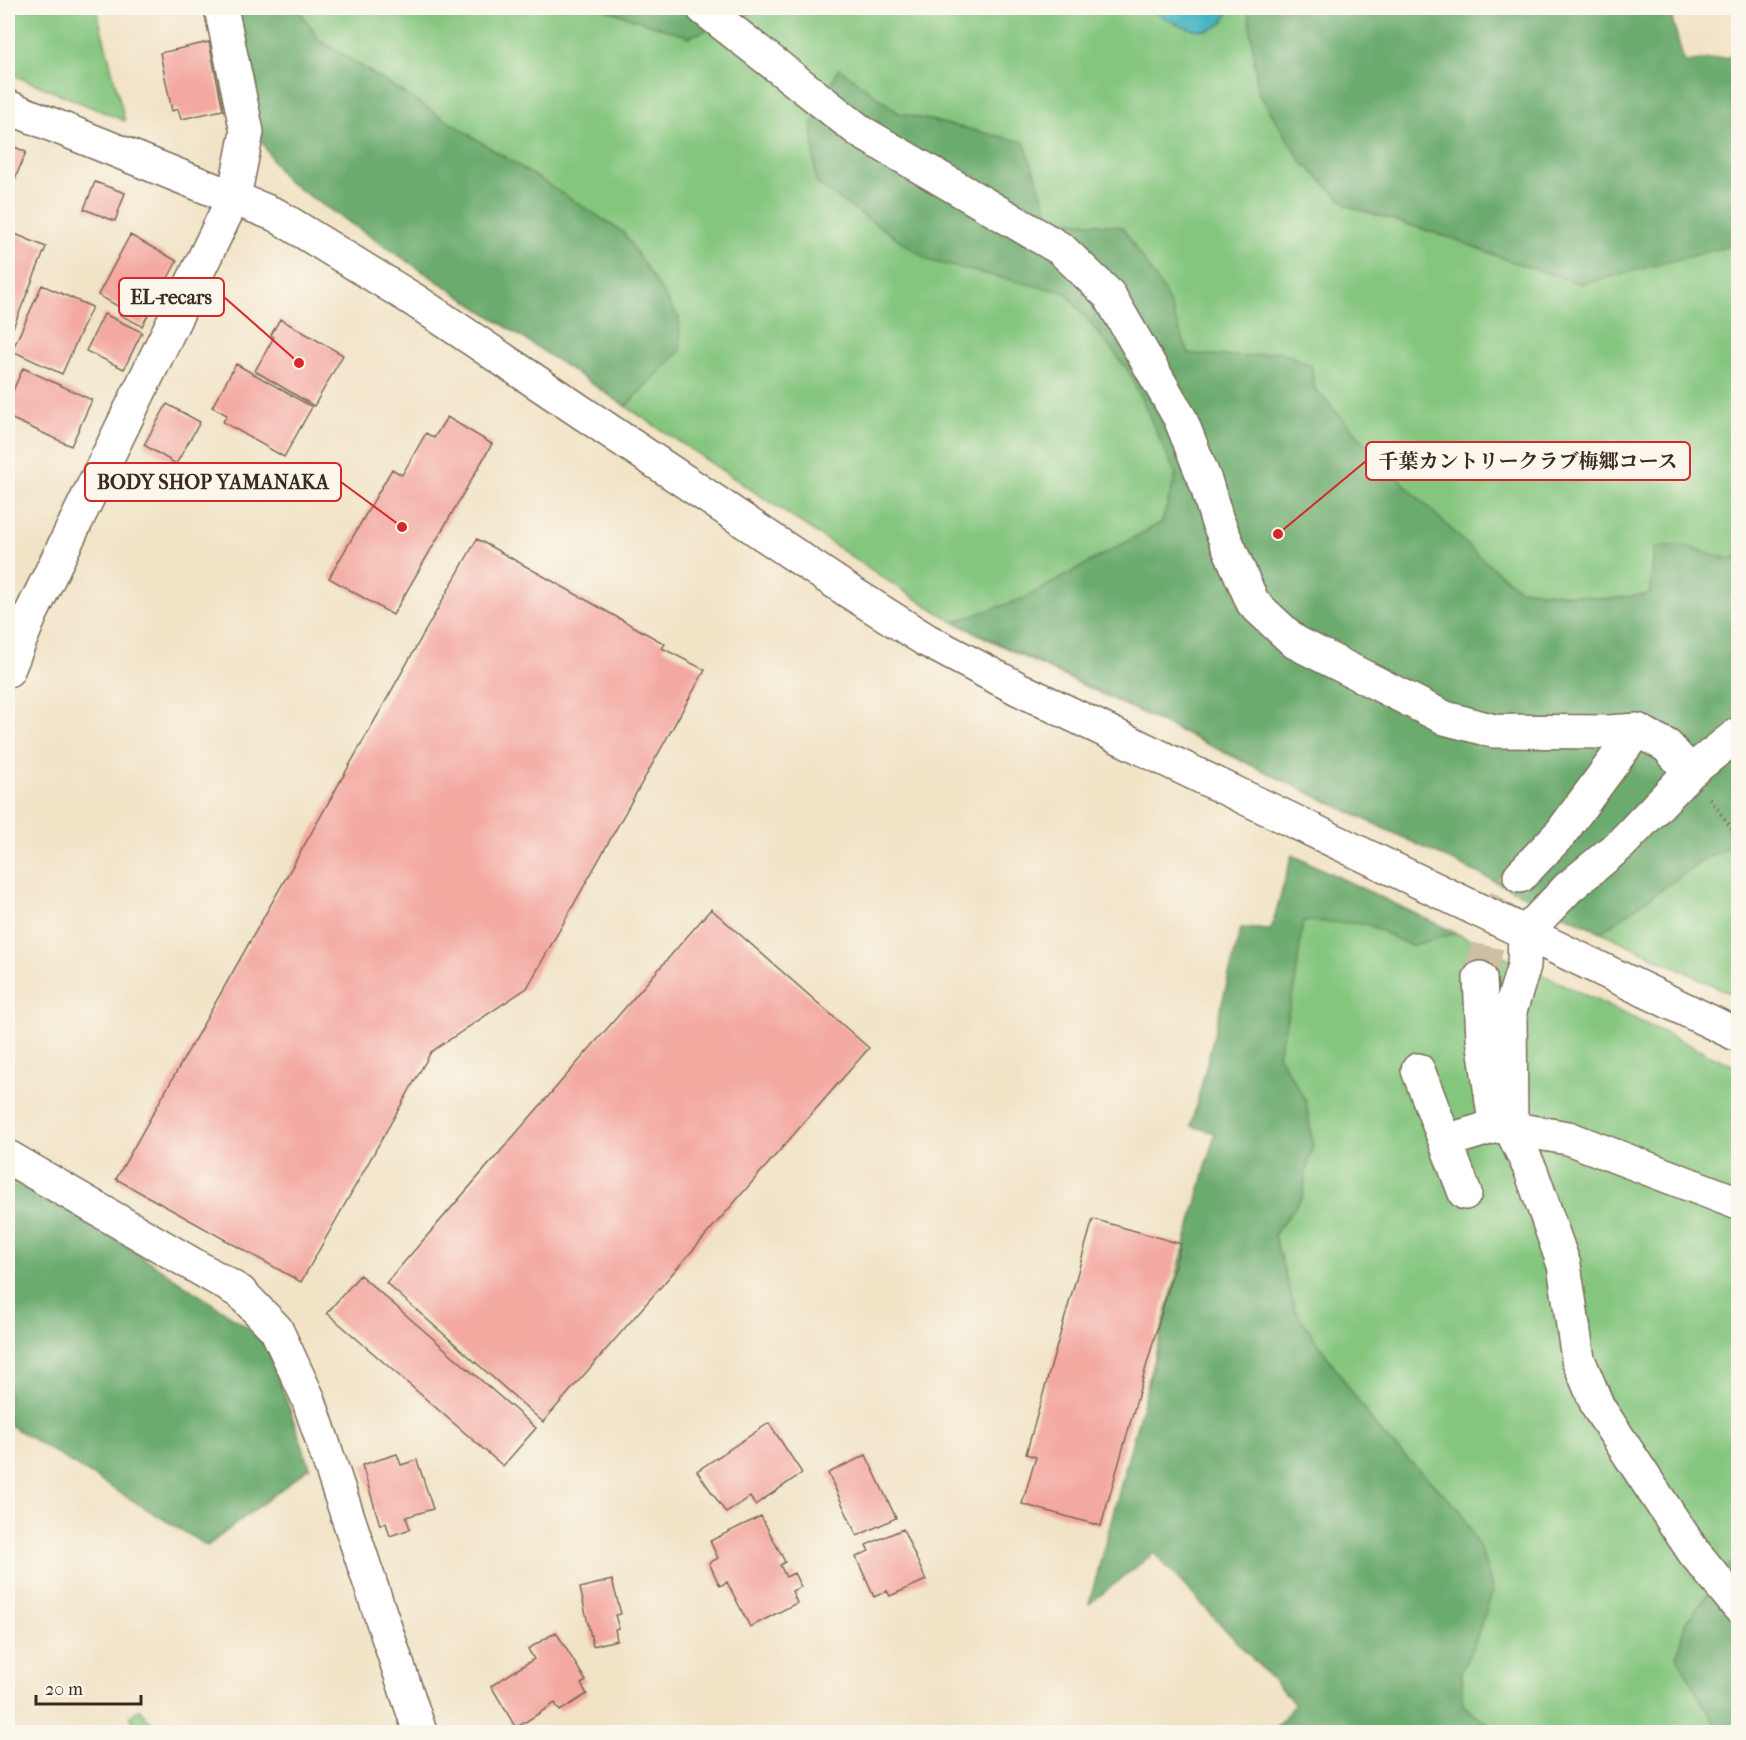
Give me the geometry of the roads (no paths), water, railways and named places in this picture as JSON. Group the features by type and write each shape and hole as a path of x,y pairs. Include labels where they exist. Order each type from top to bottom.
{"street":[{"path":"8,670 31,614 234,197 247,132 221,8"},
{"path":"703,8 861,132 1061,249 1109,295 1180,418 1206,483 1217,520 1253,603 1295,642 1445,718 1494,731 1638,730 1667,746 1690,772"},
{"path":"8,107 276,215 414,300 840,586 926,640 1019,689 1738,1035"},
{"path":"1520,876 1561,833 1638,730"},
{"path":"1504,1127 1510,1011 1524,966 1525,933 1568,888 1621,844 1690,772 1738,734"},
{"path":"1480,978 1483,1038 1504,1127 1531,1172 1564,1265 1578,1359 1598,1407 1693,1551 1738,1606"},
{"path":"1418,1070 1465,1193"},
{"path":"1446,1141 1504,1127 1568,1138 1738,1203"},
{"path":"8,1157 240,1293 276,1329 308,1398 420,1732"}],"water":[{"path":"1147,8 1229,8 1224,20 1216,27 1197,30 1175,23"}],"tunnel":[{"path":"1480,978 1490,933 1503,903 1520,876"}],"place":[{"name":"EL-recars","path":"299,363"},
{"name":"BODY SHOP YAMANAKA","path":"402,527"},
{"name":"千葉カントリークラブ梅郷コース","path":"1278,534"}]}
